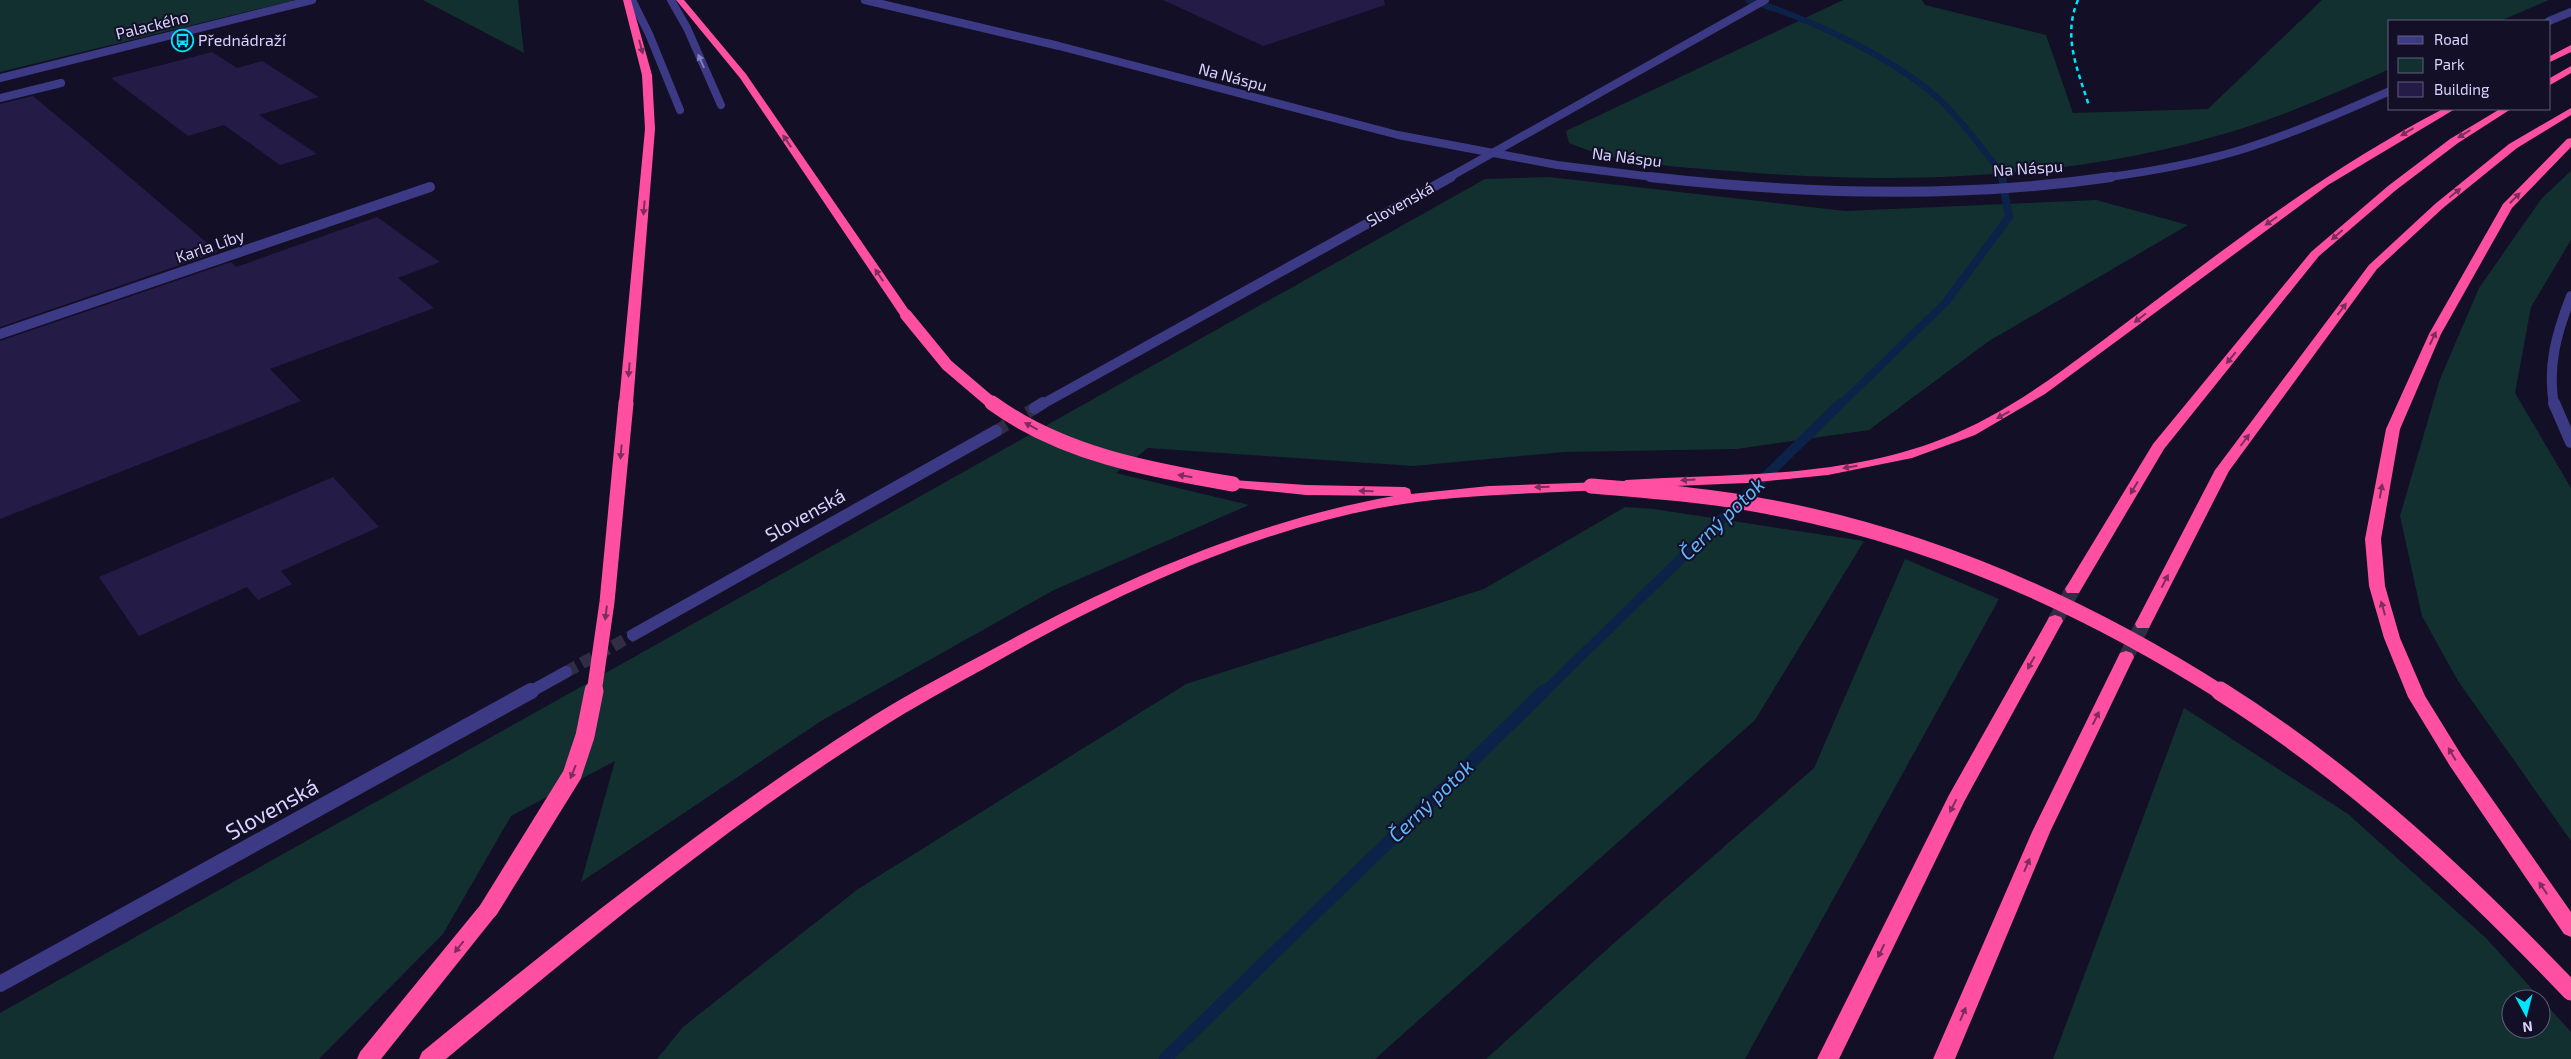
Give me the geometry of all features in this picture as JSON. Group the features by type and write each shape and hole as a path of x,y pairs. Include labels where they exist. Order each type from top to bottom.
{"highway":[{"path":"368,1059 489,909 572,775 585,736 599,665 607,602 650,129 647,75 627,0"},
{"path":"680,0 743,76 906,315 942,360 975,391 1011,416 1054,439 1106,458 1167,474 1233,484 1306,490 1449,494"},
{"path":"2551,58 2571,48"},
{"path":"2551,81 2571,69"},
{"path":"430,1059 538,967 720,828 883,718 1035,632 1172,568 1239,542 1306,521 1376,504 1449,494 1532,487 1591,486 1798,474 1852,468 1900,457 1944,443 1983,427 2044,389 2332,178 2426,121 2448,110"},
{"path":"2073,589 2158,448 2315,254 2392,188 2454,141 2504,110"},
{"path":"2143,624 2222,470 2373,267 2439,206 2513,146 2571,111"},
{"path":"2571,141 2507,206 2435,334 2393,429 2373,539 2377,586 2392,638 2417,697 2456,761 2571,928"},
{"path":"1591,486 1685,493 1749,503 1865,529 1963,562 2043,595 2122,633 2216,687 2306,750 2392,817 2473,892 2571,991"},
{"path":"1828,1059 1956,800 2055,620"},
{"path":"1944,1059 2041,832 2126,657"}],"street":[{"name":"Palackého","path":"0,78 312,0"},
{"path":"632,0 649,34 680,110"},
{"path":"672,0 687,28 721,105"},
{"name":"Na Náspu","path":"866,0 1089,54 1300,112 1412,138 1617,174 1721,184 1818,190 1927,190 2060,182 2158,169 2228,153 2272,139 2388,92"},
{"name":"Slovenská","path":"1035,408 1765,0"},
{"path":"2551,20 2571,12"},
{"path":"0,98 61,83"},
{"name":"Karla Líby","path":"0,334 430,186"},
{"path":"2571,296 2557,333 2548,368 2551,398 2571,442"},
{"name":"Slovenská","path":"633,634 996,431"},
{"name":"Slovenská","path":"0,984 566,672"}],"green space":[{"path":"0,0 295,0 0,72"},
{"path":"423,0 518,0 524,53"},
{"path":"1843,0 1922,0 1925,5 2046,35 2073,113 2208,109 2322,0 2549,0 2502,20 2388,20 2388,70 2333,94 2237,130 2177,146 2116,159 2054,168 1992,174 1867,178 1699,169 1632,161 1590,151 1569,143 1566,131"},
{"path":"2571,171 2571,240 2531,307 2515,393 2571,488 2571,841 2458,681 2422,616 2400,516 2440,379 2479,288 2542,198"},
{"path":"1549,177 1845,211 2096,200 2188,225 1989,341 1869,430 1737,449 1565,452 1413,466 1148,448 1116,473 1249,505 1054,590 821,721 581,882 615,761 511,816 443,934 319,1059 0,1059 0,1013 1485,179"},
{"path":"1625,507 1654,509 1864,541 1755,720 1375,1059 657,1059 683,1027 858,889 1186,684 1484,589"},
{"path":"1905,559 1999,599 1745,1059 1486,1059 1614,943 1814,768"},
{"path":"2184,708 2348,814 2486,938 2532,989 2501,989 2501,1039 2551,1039 2551,1010 2571,1032 2571,1059 2053,1059"}],"building":[{"path":"1163,0 1384,0 1385,5 1263,46"},
{"path":"212,52 237,68 262,61 319,97 259,115 317,154 280,165 224,125 188,136 111,78"},
{"path":"33,96 218,252 0,327 0,104"},
{"path":"377,217 440,262 398,278 434,308 270,369 301,401 0,519 0,341 231,262 236,267"},
{"path":"333,477 379,527 281,571 292,584 258,600 247,587 139,636 99,577"}],"waterway":[{"name":"Černý potok","path":"1748,0 1797,17 1849,40 1920,83 1956,116 2001,172 2002,178"},
{"name":"Černý potok","path":"1840,405 1946,302 2009,217 2002,177"},
{"name":"Černý potok","path":"1543,693 1841,403"},
{"name":"Černý potok","path":"1165,1059 1544,691"}],"tunnel":[{"path":"996,431 1035,408"},
{"path":"2055,621 2073,589"},
{"path":"2126,657 2143,624"},
{"path":"566,672 633,635"}],"railway":[{"path":"2078,0 2071,27 2073,53 2089,106"}],"place":[{"name":"Přednádraží","path":"182,40"}]}
